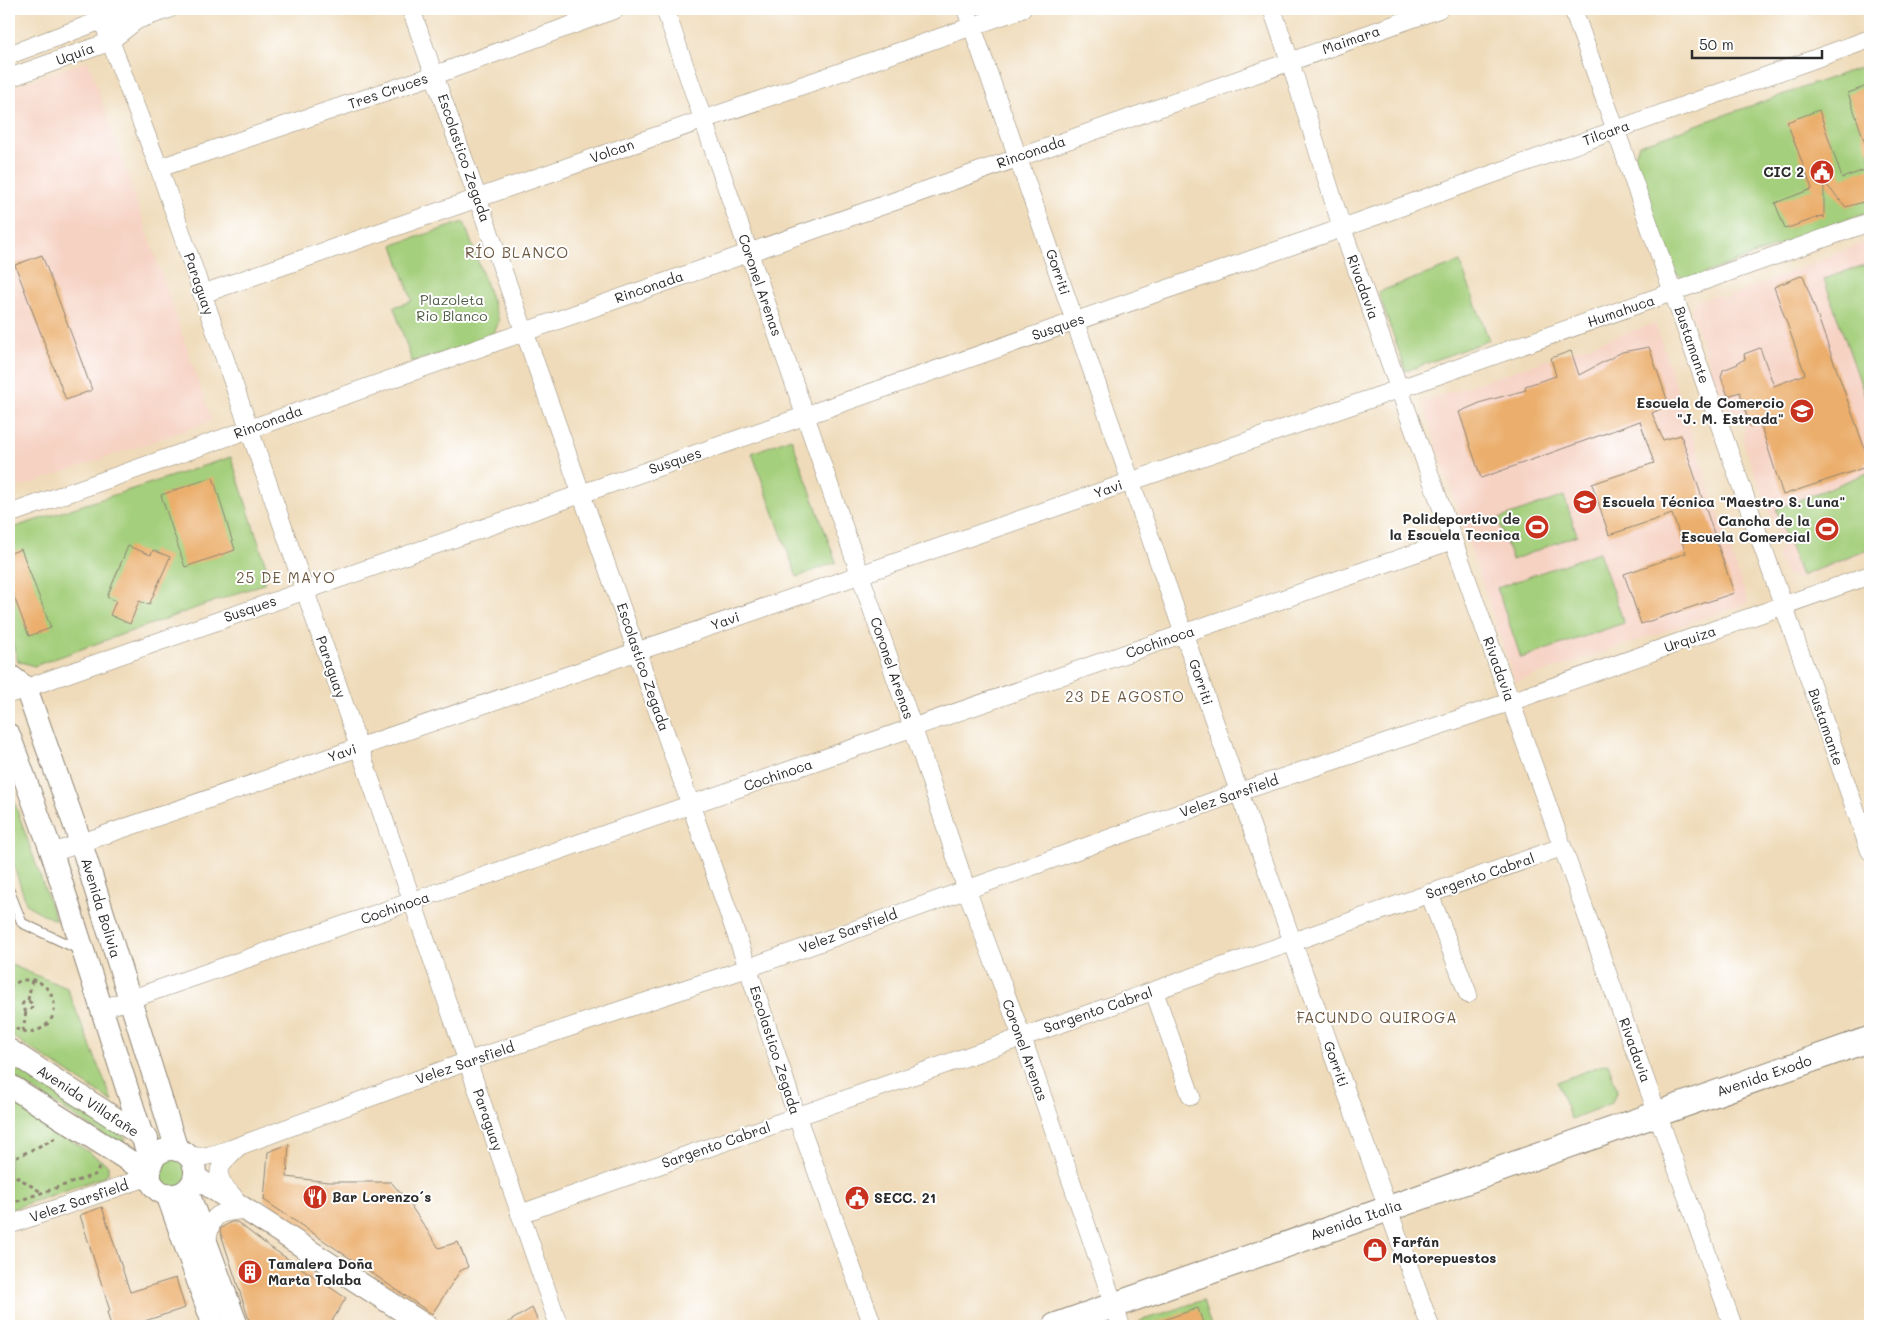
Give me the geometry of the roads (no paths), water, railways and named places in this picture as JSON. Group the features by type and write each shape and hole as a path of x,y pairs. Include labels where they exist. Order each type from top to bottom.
{"main road":[{"name":"Avenida Exodo","path":"1658,1114 1870,1039"},
{"name":"Avenida Italia","path":"1054,1326 1117,1316 1388,1209 1658,1114"}],"street":[{"name":"Uquía","path":"9,78 110,42 137,20 169,9"},
{"name":"Escolastico Zegada","path":"411,9 748,968 797,1117 873,1326"},
{"name":"Tres Cruces","path":"158,168 435,75 616,9"},
{"name":"Coronel Arenas","path":"664,9 913,728 966,888 1022,1037 1117,1316"},
{"name":"Gorriti","path":"966,9 1239,792 1430,1326"},
{"name":"Volcan","path":"202,294 1022,9"},
{"name":"Rivadavia","path":"1272,9 1290,60 1342,228 1734,1326"},
{"name":"Maimara","path":"1290,60 1439,9"},
{"name":"Bustamante","path":"1573,9 1870,851"},
{"name":"Uquía","path":"9,55 100,14 137,20"},
{"name":"Paraguay","path":"100,14 158,168 559,1326"},
{"name":"Tilcara","path":"1342,228 1870,39"},
{"name":"Rinconada","path":"9,514 1290,60"},
{"name":"Humahuca","path":"1399,388 1674,293 1870,222"},
{"name":"Susques","path":"14,685 304,590 1342,228"},
{"name":"Yavi","path":"52,853 1399,388"},
{"name":"Cochinoca","path":"102,1010 1453,540"},
{"name":"Urquiza","path":"1510,702 1870,576"},
{"name":"Avenida Bolivia","path":"14,685 80,843 129,1000 163,1161"},
{"name":"Velez Sarsfield","path":"9,1225 163,1161 189,1156 200,1157 239,1146 468,1061 748,968 966,888 1239,792 1510,702"},
{"path":"9,735 52,853 142,1136 163,1161"},
{"name":"Sargento Cabral","path":"520,1214 1562,847"},
{"path":"1429,893 1468,994"},
{"path":"1154,991 1191,1096"},
{"name":"Avenida Villafañe","path":"9,1050 142,1136"},
{"name":"Avenida Villafañe","path":"9,1085 163,1161"},
{"path":"239,1146 221,1165 218,1172 219,1180 246,1210"},
{"path":"163,1161 192,1160 195,1168 183,1187 214,1326"},
{"path":"163,1161 153,1184 159,1191 183,1187 246,1210 426,1326"},
{"path":"183,1187 207,1242 237,1326"},
{"path":"207,1242 209,1227 216,1216 227,1211 246,1210"}],"lane":[{"path":"9,890 22,924 82,951"}],"place":[{"name":"CIC 2","path":"1822,172"},
{"name":"Escuela de Comercio \"J. M. Estrada\"","path":"1802,411"},
{"name":"Escuela Técnica \"Maestro S. Luna\"","path":"1585,502"},
{"name":"Polideportivo de la Escuela Tecnica","path":"1537,527"},
{"name":"Cancha de la Escuela Comercial","path":"1827,529"},
{"name":"Bar Lorenzo´s","path":"315,1197"},
{"name":"SECC. 21","path":"857,1198"},
{"name":"Farfán Motorepuestos","path":"1375,1250"},
{"name":"Tamalera Doña Marta Tolaba","path":"250,1272"}],"district":[{"name":"RÍO BLANCO","path":"517,253"},
{"name":"25 DE MAYO","path":"286,578"},
{"name":"23 DE AGOSTO","path":"1125,697"},
{"name":"FACUNDO QUIROGA","path":"1377,1018"}],"park label":[{"name":"Plazoleta Rio Blanco","path":"452,308"}]}
